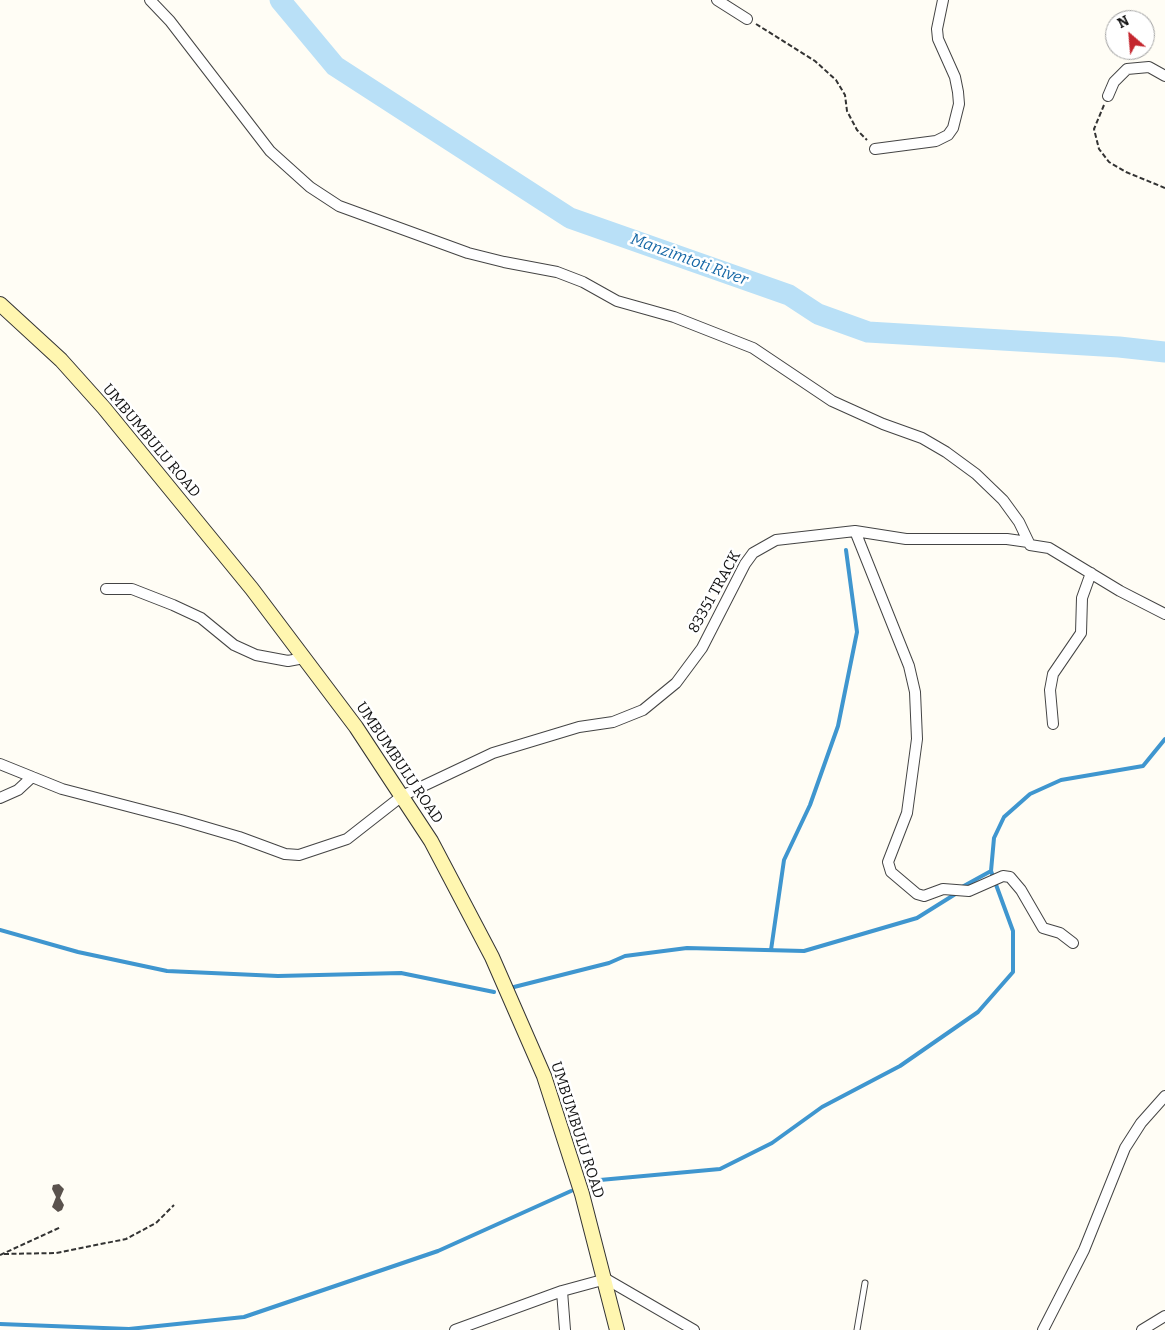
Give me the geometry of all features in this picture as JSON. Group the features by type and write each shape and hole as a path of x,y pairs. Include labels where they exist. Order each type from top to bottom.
{"main road":[{"name":"UMBUMBULU ROAD","path":"0,304 55,355 104,408 246,582 356,727 431,841 492,957 544,1076 582,1194 618,1330"}],"street":[{"path":"150,0 176,29 270,151 310,187 339,206 468,253 557,272 583,282 617,301 674,318 753,348 832,400 883,424 922,438 946,452 976,474 1003,500 1020,522 1030,545"},
{"path":"717,0 747,19"},
{"path":"875,149 936,141 948,135 953,128 959,104 958,92 948,58 937,35 943,0"},
{"path":"1108,96 1114,82 1127,68 1149,66 1165,76"},
{"path":"855,531 909,666 915,692 917,739 907,813 888,862 891,872 917,894 924,896 943,889 969,891 1003,876 1010,877 1021,890 1043,928 1060,933 1073,943"},
{"name":"83351 TRACK","path":"0,764 62,789 181,820 239,837 286,854 299,855 347,839 402,796 493,753 579,727 613,722 643,710 676,683 702,648 745,564 753,553 776,540 855,531 906,539 1007,539 1028,542 1030,545 1049,548 1165,614"},
{"path":"1053,724 1050,690 1053,674 1081,633 1082,598 1091,573"},
{"path":"106,589 132,589 182,609 210,624 234,645 256,655 288,661 304,658"},
{"path":"0,798 18,790 32,777"},
{"path":"1043,1330 1084,1250 1125,1148 1141,1123 1165,1096"},
{"path":"455,1330 562,1291 606,1279 694,1330"},
{"path":"562,1291 566,1330"},
{"path":"1142,1330 1165,1316"}],"lane":[{"path":"857,1330 865,1283"}],"path":[{"path":"747,19 815,61 836,80 845,95 847,111 857,130 875,149"},
{"path":"1108,96 1094,129 1099,149 1109,162 1165,188"},
{"path":"4,1254 56,1253 126,1239 156,1223 174,1205"},
{"path":"0,1255 61,1227"}],"building":[{"path":"59,1184 64,1189 60,1198 64,1205 62,1210 58,1212 52,1207 56,1197 52,1189 53,1185"}],"waterway":[{"name":"Manzimtoti River","path":"280,0 335,66 570,218 789,295 818,314 868,332 1119,347 1165,352"},
{"path":"771,950 784,860 810,805 838,726 857,632 846,550"},
{"path":"962,887 991,871 994,838 1004,817 1030,794 1061,780 1143,766 1165,739"},
{"path":"589,1181 720,1169 772,1143 822,1107 900,1066 978,1012 1013,972 1013,931 991,871"},
{"path":"514,987 609,963 625,956 687,948 804,951 917,918 957,893"},
{"path":"0,930 78,952 167,971 278,976 401,973 494,992"},
{"path":"0,1324 129,1329 244,1317 438,1251 571,1191"}]}
